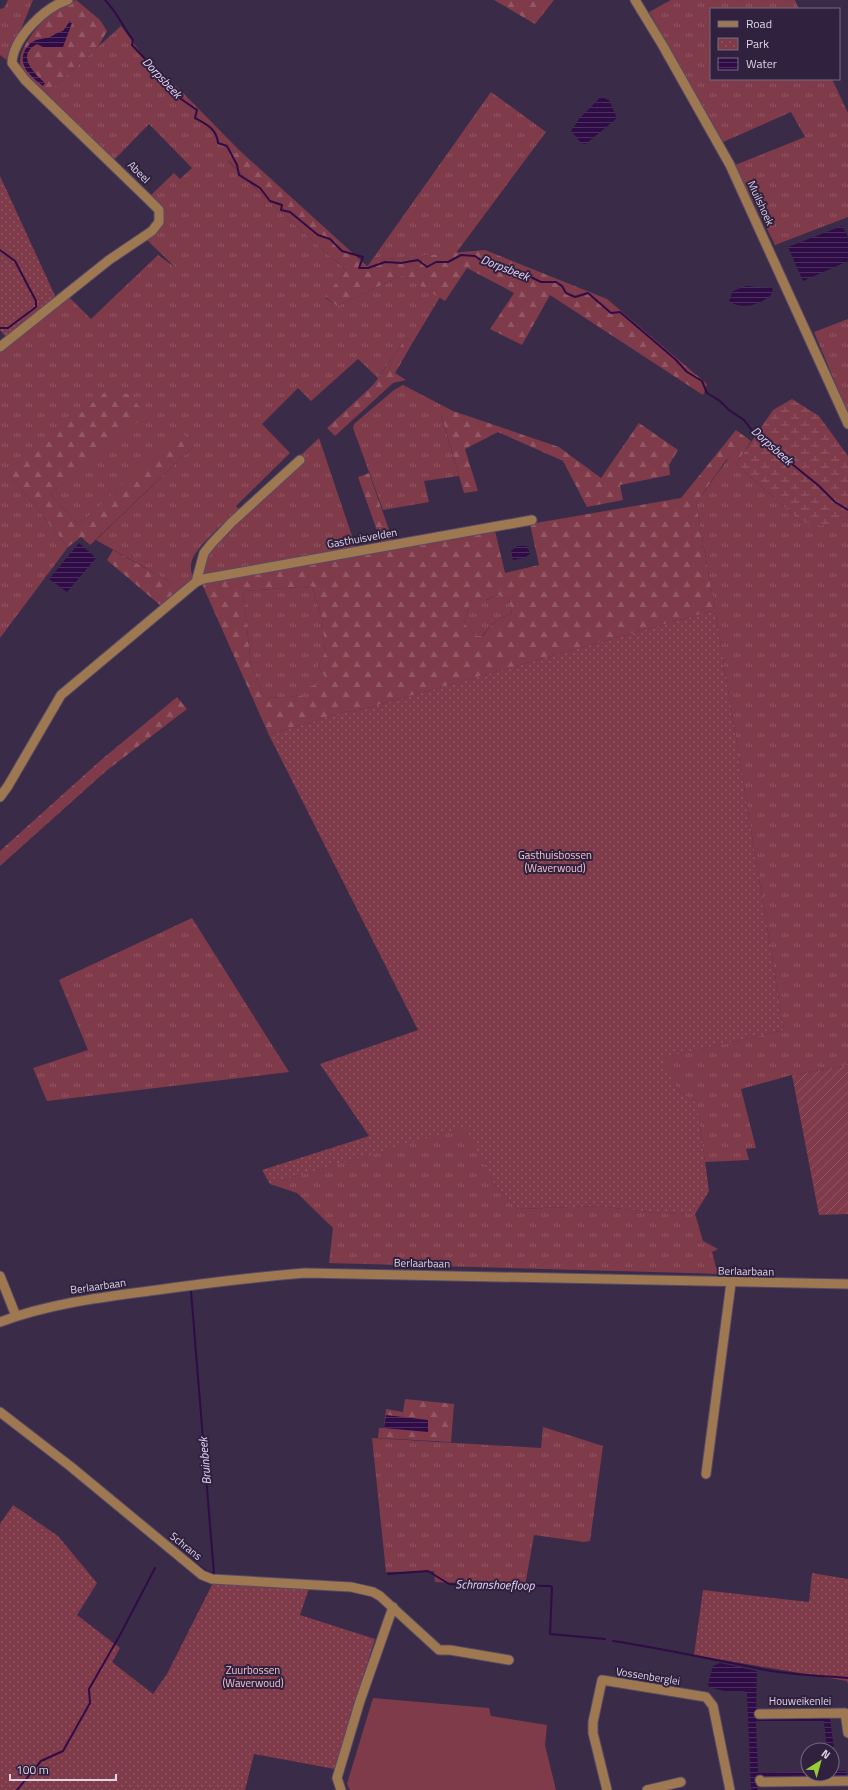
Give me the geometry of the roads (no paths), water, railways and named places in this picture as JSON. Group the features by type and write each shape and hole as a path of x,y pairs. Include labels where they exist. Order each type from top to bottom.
{"street":[{"name":"Abeel","path":"0,347 109,260 152,231 159,222 159,210 25,80 12,64 16,48 33,23 60,3 68,0"},
{"name":"Muilshoek","path":"635,0 663,46 730,165 848,424"},
{"path":"196,582 204,553 212,542 300,460"},
{"name":"Gasthuisvelden","path":"0,797 12,780 61,695 196,582 203,579 532,520"},
{"name":"Berlaarbaan","path":"0,1322 63,1303 91,1298 249,1278 305,1273 731,1283 848,1284"},
{"path":"0,1276 16,1316"},
{"path":"706,1474 731,1283"},
{"name":"Schrans","path":"0,1412 70,1466 202,1575 212,1579 351,1587 373,1592 393,1607 439,1650 509,1660"},
{"path":"341,1790 336,1778 360,1701 393,1607"},
{"name":"Vossenberglei","path":"608,1790 593,1733 593,1722 602,1680 706,1697 713,1706 730,1790"},
{"name":"Houweikenlei","path":"760,1714 845,1713 848,1733"},
{"path":"760,1780 761,1782 848,1781"},
{"path":"647,1790 680,1782"}],"water":[{"path":"70,21 72,23 63,47 43,47 37,44 31,48 28,53 27,59 29,64 36,75 45,83 43,86 30,75 24,66 23,56 25,50 34,41 50,37 63,31"},
{"path":"601,97 609,100 617,118 586,144 581,143 571,131 579,119"},
{"path":"842,226 848,237 848,261 803,281 788,247"},
{"path":"746,286 772,288 773,292 765,300 753,305 740,306 729,301 733,291"},
{"path":"79,543 96,558 67,592 49,579"},
{"path":"517,546 527,546 530,554 524,558 513,560 511,551"},
{"path":"386,1415 428,1420 428,1432 384,1428"},
{"path":"720,1663 757,1671 756,1719 830,1718 833,1742 826,1742 824,1721 756,1721 758,1773 800,1772 800,1776 756,1776 757,1790 751,1790 747,1694 744,1691 724,1691 709,1687 708,1684 713,1666"},
{"path":"840,1771 845,1771 848,1773 840,1775"}],"waterway":[{"name":"Dorpsbeek","path":"105,0 113,9 133,40 132,45 181,99 197,110 195,118 207,125 216,134 218,143 227,146 237,165 239,175 260,188 270,201 282,205 281,210 290,212 318,235 330,239 342,251 363,257 359,268 368,268 385,262 401,263 418,260 427,267 436,262 448,262 461,255 475,256 482,261 492,261 541,282 556,282 562,286 566,293 575,297 588,293 611,313 620,312 675,359 687,372 702,381 707,393 720,401 729,410 744,420 750,428 765,440 767,444 818,485 835,502 848,510"},
{"path":"0,250 15,261 36,301 36,307 8,328 0,328"},
{"name":"Bruinbeek","path":"180,1551 207,1572 214,1574 191,1291"},
{"name":"Bruinbeek","path":"17,1790 41,1761 63,1751 90,1703 89,1689 120,1635 155,1568"},
{"name":"Schranshoefloop","path":"388,1574 428,1571 449,1584 550,1586 552,1587 550,1634 605,1639"},
{"name":"Schranshoefloop","path":"613,1641 776,1672 848,1678"}],"park label":[{"name":"Gasthuisbossen (Waverwoud)","path":"555,861"},
{"name":"Zuurbossen (Waverwoud)","path":"253,1676"}]}
